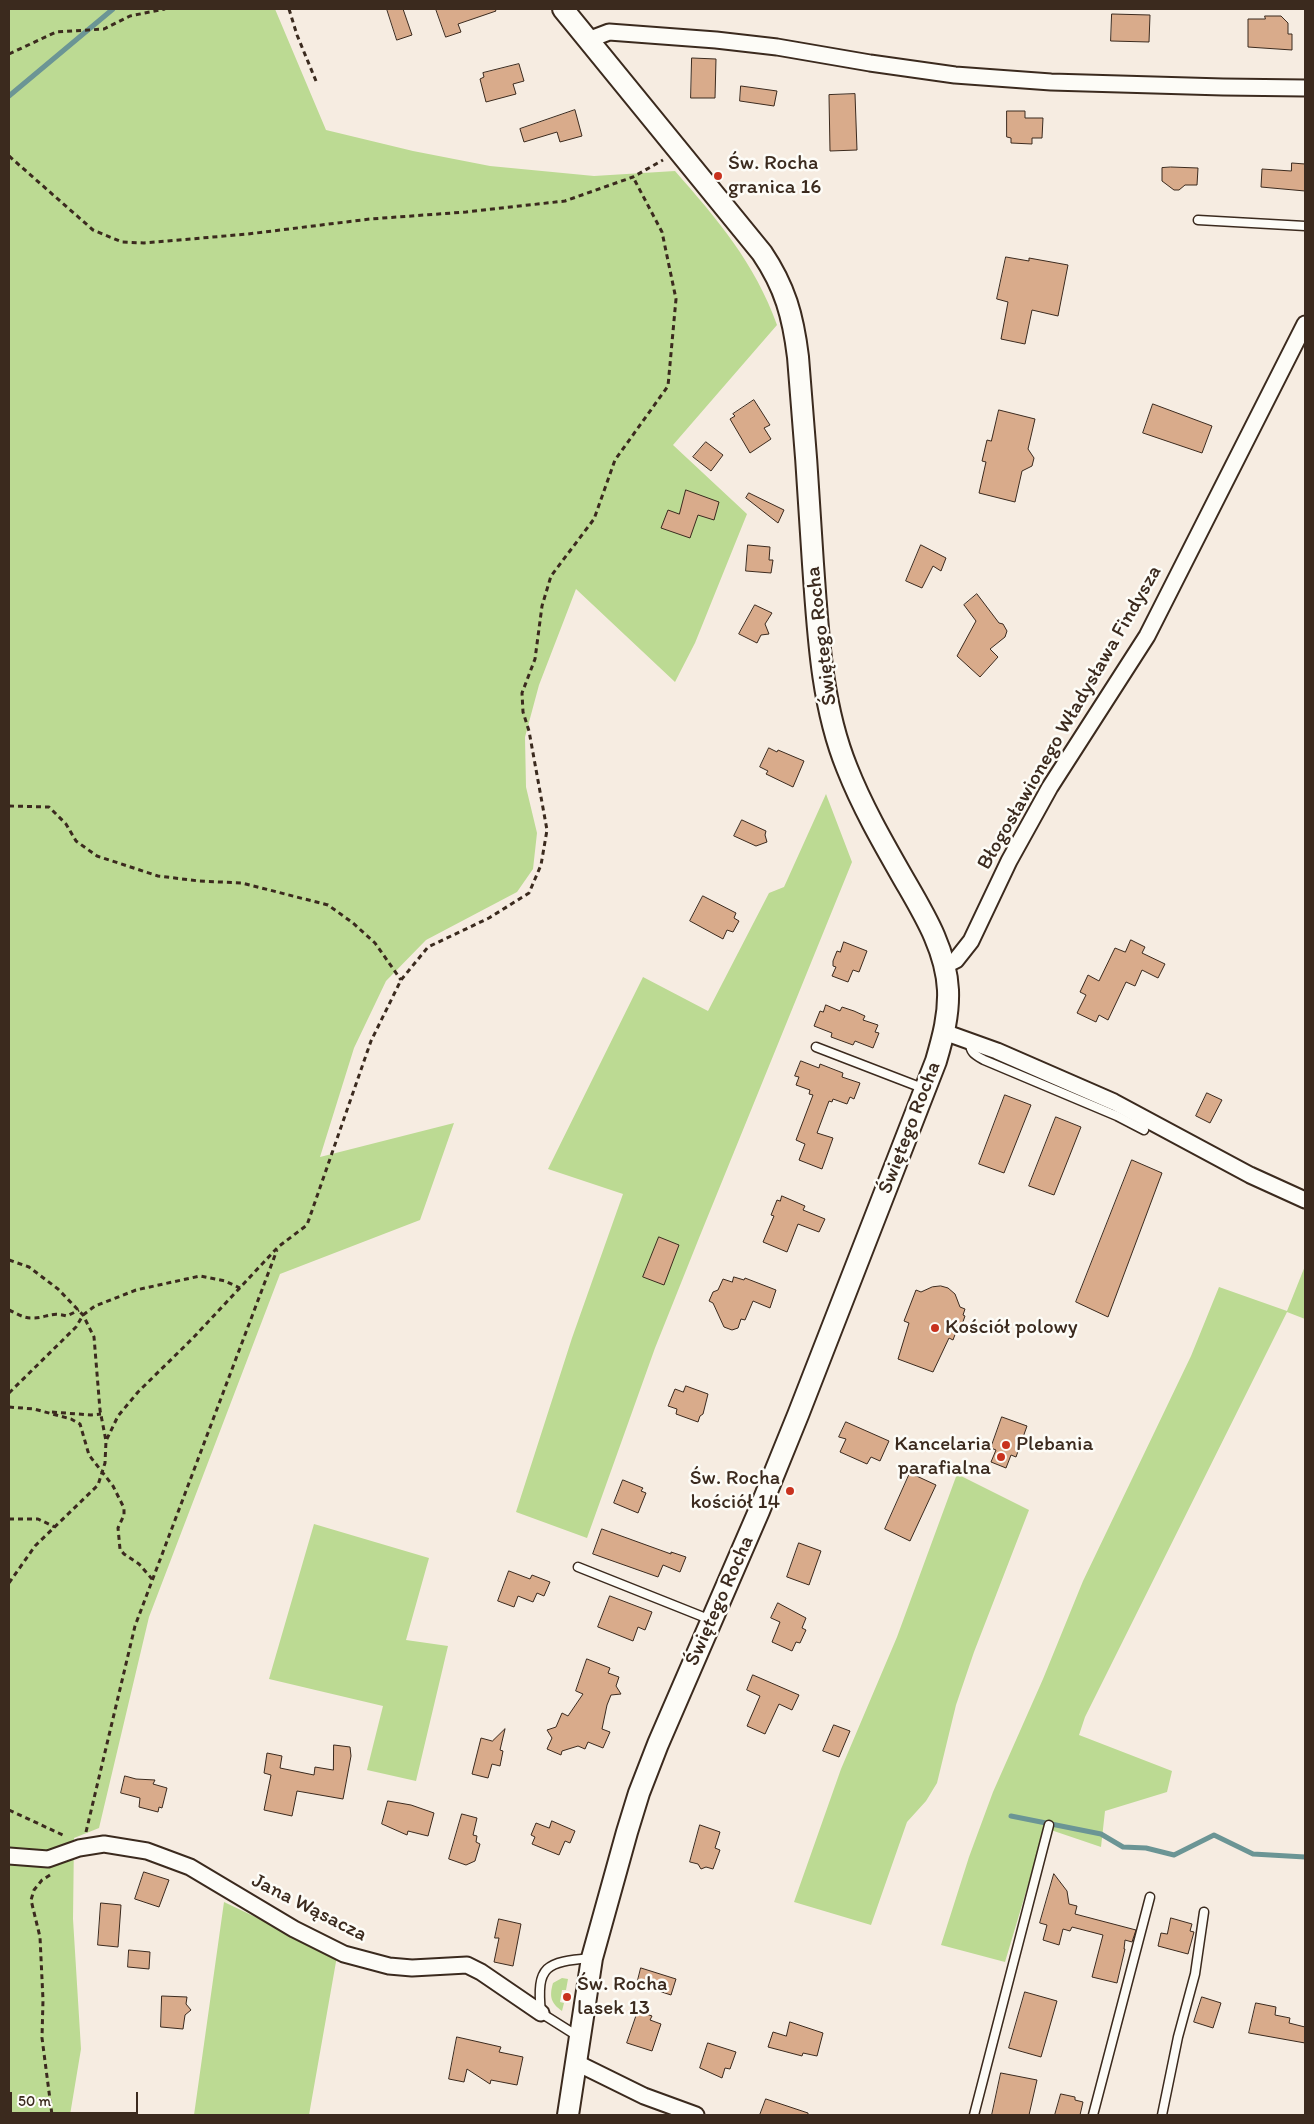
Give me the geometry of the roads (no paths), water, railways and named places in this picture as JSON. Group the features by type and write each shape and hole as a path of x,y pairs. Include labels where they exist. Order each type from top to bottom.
{"street":[{"name":"Świętego Rocha","path":"563,9 762,253 776,275 787,299 794,327 798,357 821,658 833,722 847,768 858,794 931,928 944,966 948,1010 944,1032 925,1089 795,1424 658,1744 639,1793 621,1850 592,1958 568,2115"},
{"path":"588,40 609,32 716,40 777,47 870,64 955,75 1041,81 1305,88"},
{"name":"Błogosławionego Władysława Findysza","path":"944,966 956,960 971,940 1008,861 1050,787 1147,636 1305,324"},
{"path":"944,1032 997,1051 1114,1102 1250,1174 1305,1200"},
{"name":"Jana Wąsacza","path":"9,1856 48,1858 85,1846 104,1844 146,1851 190,1867 294,1930 330,1948 359,1959 389,1966 412,1968 467,1966 481,1972 541,2013"},
{"path":"577,2063 644,2096 696,2115"}],"lane":[{"path":"1198,220 1305,226"},
{"path":"970,1042 970,1049 973,1054 984,1060 1117,1116 1144,1130"},
{"path":"816,1047 925,1089"},
{"path":"578,1567 711,1620"},
{"path":"974,2115 1049,1825"},
{"path":"1093,2115 1150,1897"},
{"path":"1162,2115 1178,2037 1195,1974 1204,1912"},
{"path":"541,2013 539,1990 543,1973 551,1965 564,1960 592,1958"},
{"name":"Jana Wąsacza","path":"541,2013 580,2038"}],"waterway":[{"path":"9,96 113,9"},
{"path":"1011,1816 1101,1834 1123,1847 1146,1848 1174,1855 1214,1835 1253,1854 1305,1857"}],"place":[{"name":"Św. Rocha granica 16","path":"718,176"},
{"name":"Kościół polowy","path":"935,1328"},
{"name":"Plebania","path":"1006,1445"},
{"name":"Kancelaria parafialna","path":"1001,1457"},
{"name":"Św. Rocha kościół 14","path":"790,1491"},
{"name":"Św. Rocha lasek 13","path":"567,1997"}]}
